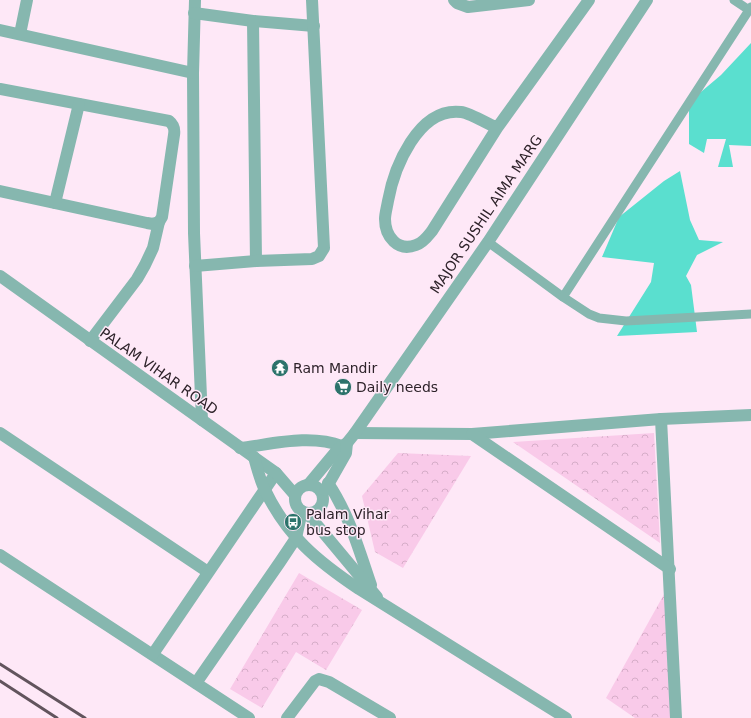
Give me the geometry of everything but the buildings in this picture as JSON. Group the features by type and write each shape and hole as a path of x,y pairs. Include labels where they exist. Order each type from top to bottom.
{"street":[{"path":"20,34 27,0"},
{"path":"195,0 193,73 195,266 202,420"},
{"path":"195,266 256,261 312,259 319,256 324,248 312,0"},
{"path":"454,0 457,3 468,7 529,0"},
{"path":"497,128 462,112 444,113 425,125 416,134 399,165 390,190 385,219 387,234 395,244 409,247 417,245 432,231 497,128 589,0"},
{"name":"MAJOR SUSHIL AIMA MARG","path":"308,485 338,449 345,445 355,433 488,242 647,0"},
{"path":"194,13 253,21 314,26"},
{"path":"253,21 256,261"},
{"path":"0,30 193,73"},
{"path":"0,89 169,121 173,124 175,129 162,218 159,222 153,248 137,279 90,341"},
{"path":"55,203 79,104"},
{"path":"0,191 147,223 153,224 159,222"},
{"name":"PALAM VIHAR ROAD","path":"0,276 276,473 295,495"},
{"path":"355,433 472,434 661,419 751,415"},
{"path":"661,419 670,569 676,718"},
{"path":"0,433 208,572"},
{"path":"472,434 670,569"},
{"path":"240,448 315,440 329,441 345,445"},
{"name":"MAJOR SUSHIL AIMA MARG","path":"322,495 346,453 345,445"},
{"path":"254,458 265,489 282,521 296,538 328,568 359,589 566,718"},
{"path":"153,654 276,473"},
{"path":"328,483 337,496 347,518 372,590"},
{"path":"305,512 312,512 319,508 321,504 322,495 316,488 308,485 300,488 295,495 296,504 305,512 382,602"},
{"path":"196,683 296,538 305,512"},
{"path":"0,555 249,718"},
{"path":"287,718 315,681 319,679 329,682 390,718"}],"lane":[{"path":"563,297 750,8 734,0"},
{"path":"488,242 563,297 589,314 599,318 626,321 751,314"}],"green space":[{"path":"654,433 660,543 513,442"},
{"path":"398,453 471,456 403,568 375,552 362,496"},
{"path":"299,573 362,610 326,670 296,652 262,708 230,689"},
{"path":"667,589 674,718 635,718 606,698"}],"shaded area":[{"path":"751,43 751,146 729,145 733,167 718,167 726,139 707,139 704,153 689,144 689,102 721,75"},
{"path":"680,171 690,220 699,240 723,242 697,255 686,276 691,285 697,332 617,336 651,282 654,263 602,257 619,217 664,181"}],"railway":[{"path":"0,664 85,718"},
{"path":"0,681 57,718"}],"place":[{"name":"Ram Mandir","path":"280,368"},
{"name":"Daily needs","path":"343,387"},
{"name":"Palam Vihar bus stop","path":"293,522"}]}
